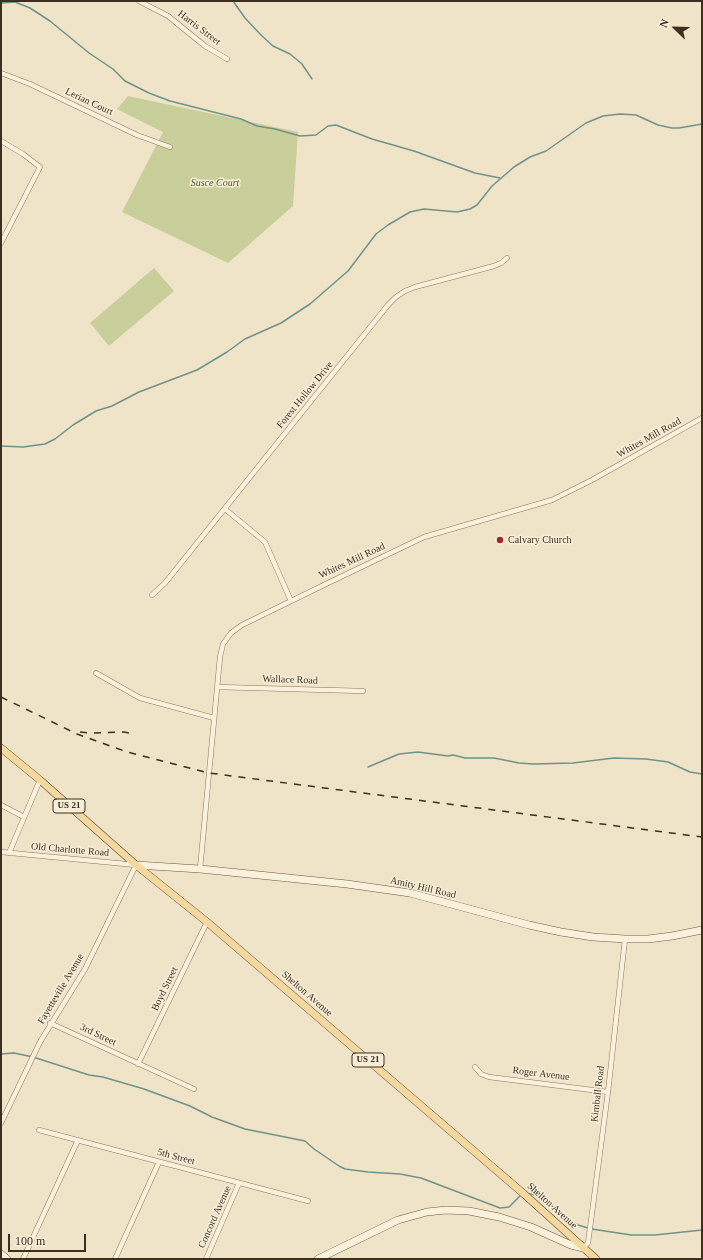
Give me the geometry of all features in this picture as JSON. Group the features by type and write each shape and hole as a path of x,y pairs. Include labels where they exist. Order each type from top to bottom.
{"main road":[{"name":"Shelton Avenue","path":"1,748 40,780 136,865 207,922 524,1194 596,1259"}],"street":[{"name":"Harris Street","path":"139,1 168,16 205,46 227,59"},
{"name":"Lerian Court","path":"1,73 30,84 137,134 170,147"},
{"path":"1,141 23,154 40,167 1,243"},
{"name":"Forest Hollow Drive","path":"152,594 165,583 396,297 405,291 416,287 494,266 507,258"},
{"name":"Whites Mill Road","path":"200,869 220,655 223,644 231,633 242,625 424,537 552,500 592,480 702,418"},
{"path":"225,509 265,542 291,601"},
{"path":"96,673 140,698 214,718"},
{"name":"Wallace Road","path":"217,687 363,692"},
{"path":"9,853 40,780"},
{"path":"1,805 24,817"},
{"name":"Old Charlotte Road","path":"1,852 136,865"},
{"name":"Amity Hill Road","path":"136,865 200,869 347,884 410,893 529,925 554,931 593,937 648,939 702,930"},
{"name":"Fayetteville Avenue","path":"1,1123 50,1023 85,969 136,865"},
{"name":"Boyd Street","path":"138,1064 207,922"},
{"name":"Kimball Road","path":"583,1248 588,1243 608,1092 625,939"},
{"name":"3rd Street","path":"50,1023 194,1089"},
{"name":"Roger Avenue","path":"475,1067 481,1074 489,1077 608,1092"},
{"name":"5th Street","path":"39,1130 308,1201"},
{"path":"23,1259 78,1140"},
{"path":"115,1259 159,1162"},
{"name":"Concord Avenue","path":"206,1259 240,1183"},
{"path":"318,1259 398,1220 427,1212 446,1210 469,1211 499,1217 531,1226 571,1245 583,1248"},
{"path":"1,1254 7,1259"}],"green space":[{"name":"Susce Court","path":"128,96 298,132 293,206 228,263 122,212 163,132 117,109"},
{"path":"154,268 174,291 109,346 90,323"}],"waterway":[{"path":"233,1 245,18 261,35 273,46 290,54 302,64 312,79"},
{"path":"1,3 15,2 30,8 50,21 89,53 113,69 125,81 149,93 170,101 241,119 257,126 300,136 316,135 328,126 336,125 372,139 414,151 475,173 500,178"},
{"path":"1,446 23,447 45,444 55,439 73,425 96,411 112,406 139,392 197,370 245,339 281,323 310,304 348,271 376,234 388,225 410,212 424,209 457,212 470,209 477,205 492,186 514,167 530,157 546,151 586,123 603,116 620,114 636,115 658,125 672,128 702,124"},
{"path":"368,767 399,754 418,752 448,756 453,755 465,758 494,758 533,764 573,763 614,758 646,759 668,762 690,772 702,774"},
{"path":"1,1054 14,1053 33,1057 89,1075 103,1077 144,1089 245,1129 305,1141 314,1149 345,1169 400,1174 421,1178 500,1208 509,1207 521,1195"},
{"path":"529,1194 539,1197 566,1218 578,1225 588,1228"},
{"path":"592,1229 631,1235 655,1235 702,1230"}],"railway":[{"path":"1,697 77,734 127,752 209,773 702,837"},
{"path":"80,732 124,732 134,734"}],"place":[{"name":"Calvary Church","path":"500,540"}]}
